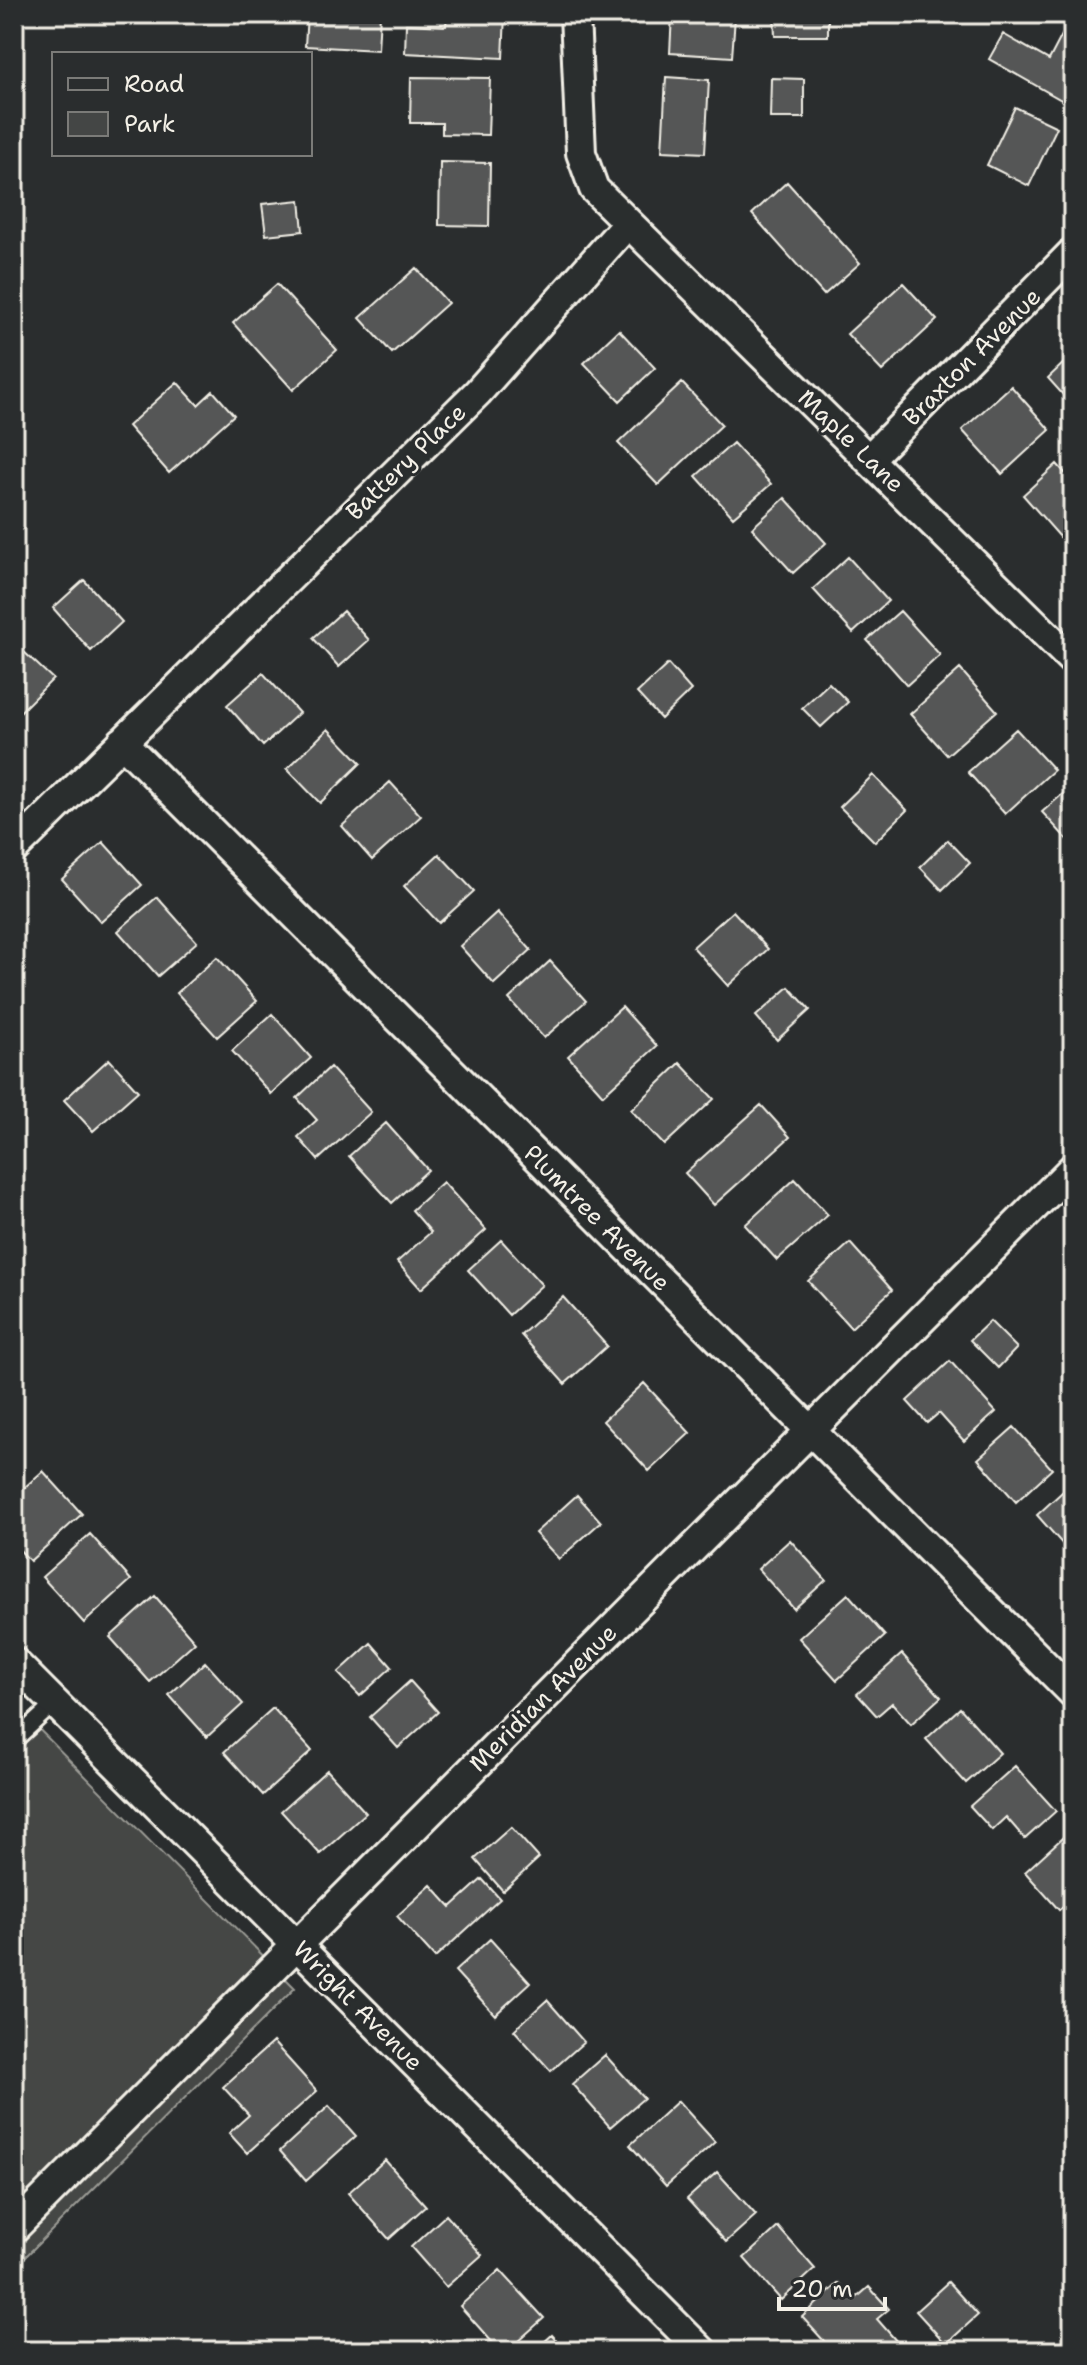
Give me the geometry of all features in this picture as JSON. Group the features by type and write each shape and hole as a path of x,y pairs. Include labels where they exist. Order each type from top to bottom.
{"street":[{"path":"575,14 583,164 594,189 628,223"},
{"name":"Maple Lane","path":"628,223 1073,661"},
{"name":"Battery Place","path":"14,849 487,383 628,223"},
{"name":"Braxton Avenue","path":"869,459 1073,252"},
{"name":"Plumtree Avenue","path":"122,742 1073,1693"},
{"name":"Meridian Avenue","path":"14,2228 1073,1168"},
{"name":"Wright Avenue","path":"14,1662 702,2351"}],"lane":[{"path":"14,1741 55,1703"}],"green space":[{"path":"14,1704 295,1988 14,2268"}],"building":[{"path":"307,14 380,14 378,50 305,46"},
{"path":"447,14 505,14 503,58 405,53 406,24 446,26"},
{"path":"672,14 735,17 732,57 670,53"},
{"path":"774,14 828,14 828,36 775,36"},
{"path":"1057,14 1073,14 1073,25 1056,15"},
{"path":"1003,34 1049,60 1062,35 1073,41 1072,106 989,59"},
{"path":"411,77 490,78 488,135 442,134 442,123 410,123"},
{"path":"666,77 709,80 705,153 662,151"},
{"path":"771,78 804,79 804,118 770,118"},
{"path":"1015,107 1057,127 1029,186 987,165"},
{"path":"440,162 490,163 489,226 439,225"},
{"path":"787,182 860,263 824,295 752,214"},
{"path":"300,200 303,231 266,235 262,204"},
{"path":"416,268 448,303 392,353 360,318"},
{"path":"903,283 937,320 882,371 847,334"},
{"path":"277,284 337,350 293,390 233,323"},
{"path":"619,330 655,368 620,401 584,363"},
{"path":"1069,358 1073,363 1073,406 1048,378"},
{"path":"177,382 198,405 213,391 234,415 169,473 128,426"},
{"path":"682,383 722,425 658,485 618,443"},
{"path":"1011,386 1050,430 1002,474 962,430"},
{"path":"733,443 771,484 733,517 696,476"},
{"path":"1057,464 1073,482 1073,528 1061,538 1023,495"},
{"path":"785,498 826,543 793,573 752,528"},
{"path":"848,557 888,601 853,633 813,589"},
{"path":"84,580 122,622 91,651 53,608"},
{"path":"343,611 369,640 339,667 313,638"},
{"path":"900,611 940,655 907,685 867,640"},
{"path":"23,651 53,679 19,713 14,709 14,660"},
{"path":"668,664 691,690 661,719 637,693"},
{"path":"960,669 997,711 947,755 910,714"},
{"path":"263,673 299,713 263,746 227,705"},
{"path":"829,683 848,702 821,727 802,708"},
{"path":"328,729 361,763 320,803 287,769"},
{"path":"1016,729 1054,770 1005,814 968,772"},
{"path":"873,775 907,810 875,842 840,807"},
{"path":"390,782 421,816 372,860 342,826"},
{"path":"1073,785 1073,846 1042,812"},
{"path":"948,840 970,863 942,890 920,867"},
{"path":"103,842 142,885 101,922 62,879"},
{"path":"439,854 474,891 439,923 404,886"},
{"path":"157,897 197,942 158,976 118,931"},
{"path":"733,911 768,949 728,986 693,947"},
{"path":"497,912 531,950 494,984 460,946"},
{"path":"217,957 257,1001 217,1037 177,993"},
{"path":"550,961 586,1001 544,1038 509,999"},
{"path":"789,987 810,1010 777,1040 756,1016"},
{"path":"622,1007 657,1046 603,1095 568,1056"},
{"path":"272,1014 311,1058 271,1094 232,1051"},
{"path":"109,1059 138,1091 93,1131 64,1100"},
{"path":"680,1063 714,1099 664,1145 631,1110"},
{"path":"330,1067 371,1112 318,1160 298,1137 317,1120 297,1098"},
{"path":"761,1105 790,1137 714,1205 685,1173"},
{"path":"386,1123 428,1170 392,1203 349,1156"},
{"path":"795,1179 828,1215 777,1260 745,1225"},
{"path":"443,1182 486,1230 421,1289 397,1262 431,1232 412,1210"},
{"path":"501,1240 542,1285 509,1315 468,1270"},
{"path":"850,1243 892,1290 851,1328 808,1281"},
{"path":"563,1297 607,1346 565,1384 521,1335"},
{"path":"990,1321 1017,1348 998,1368 970,1340"},
{"path":"950,1361 996,1412 964,1441 939,1413 927,1423 907,1401"},
{"path":"644,1383 690,1433 649,1471 603,1421"},
{"path":"1014,1427 1052,1469 1016,1502 978,1459"},
{"path":"43,1471 82,1514 30,1561 14,1544 14,1497"},
{"path":"1073,1482 1073,1556 1037,1515"},
{"path":"577,1495 601,1522 559,1559 535,1533"},
{"path":"90,1534 131,1580 84,1623 42,1577"},
{"path":"790,1540 826,1580 794,1609 758,1569"},
{"path":"848,1594 885,1636 837,1680 799,1638"},
{"path":"155,1596 195,1642 150,1682 110,1637"},
{"path":"371,1643 392,1667 360,1696 338,1673"},
{"path":"902,1654 941,1697 911,1724 892,1703 877,1716 857,1694"},
{"path":"205,1662 243,1704 207,1737 169,1695"},
{"path":"410,1681 438,1712 398,1748 370,1717"},
{"path":"273,1708 312,1751 263,1795 224,1752"},
{"path":"960,1708 1000,1753 966,1783 926,1739"},
{"path":"1015,1766 1056,1811 1025,1839 1006,1817 992,1830 970,1806"},
{"path":"327,1770 366,1813 320,1854 281,1811"},
{"path":"511,1827 539,1858 503,1891 475,1859"},
{"path":"1073,1828 1073,1898 1059,1910 1025,1872"},
{"path":"482,1879 500,1899 435,1958 397,1916 431,1885 451,1907"},
{"path":"490,1939 530,1983 495,2015 455,1971"},
{"path":"547,2000 584,2042 551,2071 514,2030"},
{"path":"273,2042 317,2091 247,2153 229,2133 249,2115 223,2087"},
{"path":"605,2055 644,2098 610,2127 572,2084"},
{"path":"678,2101 715,2142 666,2186 630,2145"},
{"path":"329,2106 356,2136 306,2181 280,2151"},
{"path":"385,2160 426,2206 389,2239 348,2193"},
{"path":"717,2172 756,2215 726,2242 687,2199"},
{"path":"446,2215 482,2255 446,2287 411,2247"},
{"path":"778,2227 815,2269 781,2300 744,2258"},
{"path":"500,2270 544,2318 507,2351 500,2351 460,2306"},
{"path":"948,2282 978,2315 946,2344 916,2311"},
{"path":"839,2283 854,2300 869,2287 889,2309 877,2319 898,2343 889,2351 880,2351 875,2346 870,2351 833,2351 802,2317"},
{"path":"552,2335 567,2351 534,2351"}]}
